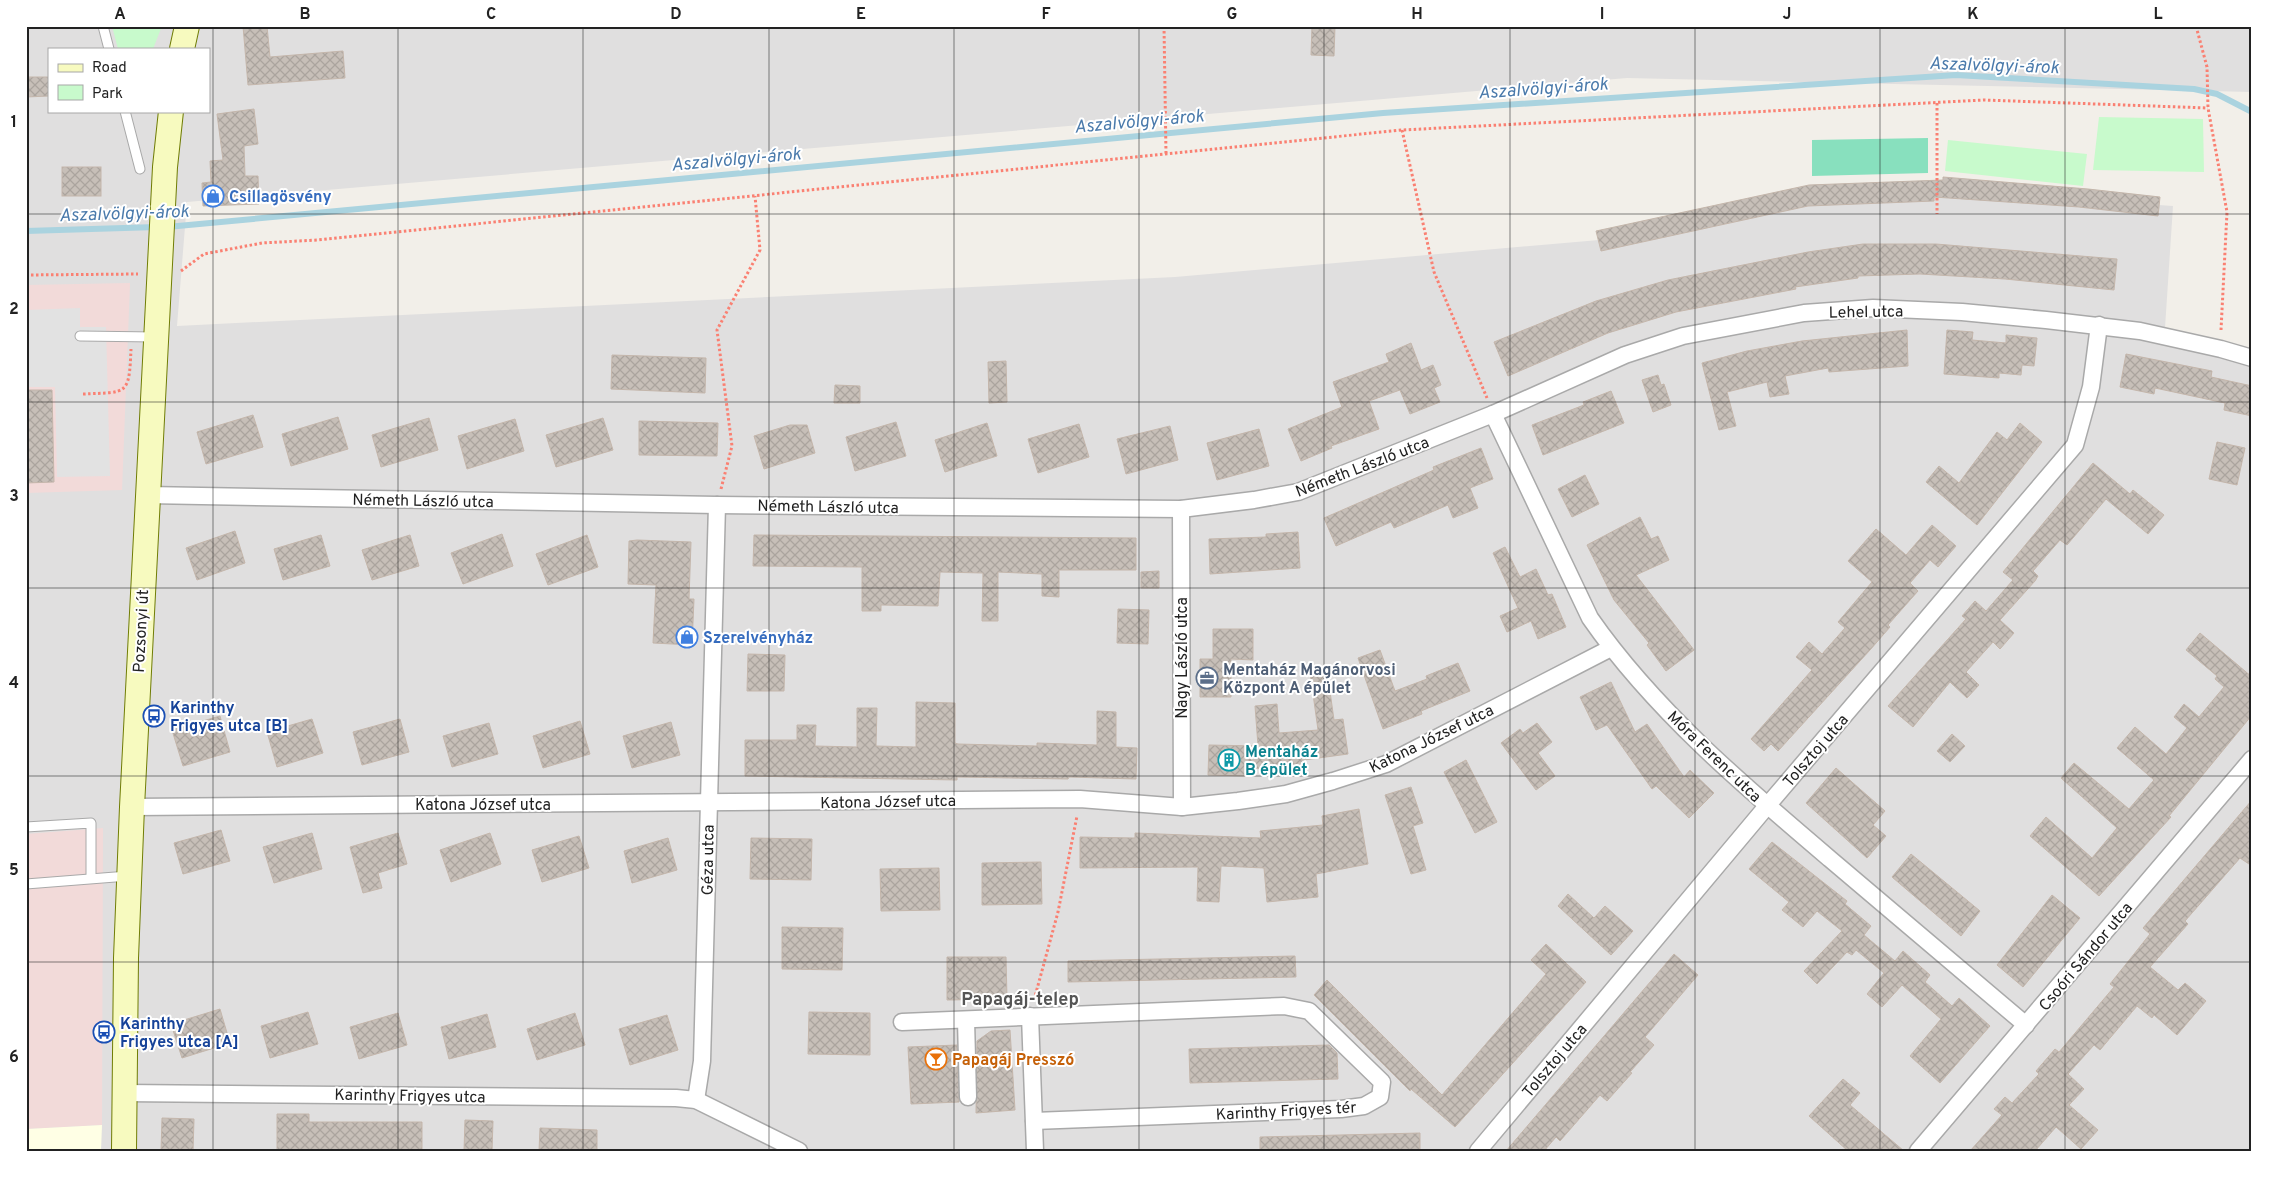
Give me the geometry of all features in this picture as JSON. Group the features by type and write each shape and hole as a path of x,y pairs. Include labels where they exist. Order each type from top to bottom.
{"street":[{"path":"182,48 187,26"},
{"name":"Pozsonyi út","path":"124,1151 132,807 155,337 151,281 160,254 164,167 171,112"},
{"name":"Lehel utca","path":"1493,414 1625,355 1683,336 1804,313 1883,308 1962,312 2099,325 2140,331 2252,358"},
{"name":"Tolsztoj utca","path":"1478,1151 1767,806 2075,445 2092,387 2099,325"},
{"name":"Németh László utca","path":"147,496 717,505 1181,509 1254,500 1298,492 1493,414"},
{"name":"Móra Ferenc utca","path":"1493,414 1590,618 1611,648 1667,711 1767,806 2026,1025"},
{"name":"Géza utca","path":"696,1100 702,1061 717,505"},
{"name":"Nagy László utca","path":"1181,509 1182,806"},
{"name":"Katona József utca","path":"132,807 1080,799 1182,806 1238,802 1286,794 1386,764 1611,648"},
{"name":"Csoóri Sándor utca","path":"1918,1151 2252,759"},
{"name":"Karinthy Frigyes tér","path":"902,1022 1284,1006 1309,1011 1382,1082 1380,1097 1364,1106 1341,1109 1034,1121"},
{"path":"1030,1016 1035,1151"},
{"path":"966,1020 968,1098"},
{"name":"Karinthy Frigyes utca","path":"124,1093 676,1098 696,1100"},
{"path":"696,1100 798,1151"}],"lane":[{"path":"103,26 109,48"},
{"path":"125,112 140,169"},
{"path":"80,336 155,337"},
{"path":"26,827 90,823 91,878"},
{"path":"26,884 130,876"}],"path":[{"path":"1164,26 1166,154"},
{"path":"2196,26 2207,67 2208,108 2227,212 2221,349"},
{"path":"26,276 151,281 173,289 177,274 204,254 262,243 336,238 1402,130 1984,100 2208,108"},
{"path":"1937,103 1937,214"},
{"path":"1402,130 1434,272 1493,414"},
{"path":"717,505 732,446 717,330 760,250 756,196"},
{"path":"1030,1016 1058,912 1080,799"}],"shaded area":[{"path":"26,26 2252,26 2252,92 1627,78 187,202 177,326 1175,277 1599,240 1829,186 1988,193 2173,206 2165,328 2252,348 2252,1151 26,1151"},
{"path":"130,283 122,490 26,493 26,285"},
{"path":"80,308 80,327 106,327 110,476 57,477 55,387 26,387 26,310"},
{"path":"103,828 102,1125 26,1129 26,834"},
{"path":"102,1125 101,1151 26,1151 26,1129"}],"green space":[{"path":"112,26 162,26 153,48 118,48"},
{"path":"2099,117 2203,119 2204,172 2093,170"},
{"path":"1928,138 1928,173 1812,176 1812,140"},
{"path":"1948,140 2087,154 2083,186 1945,171"}],"building":[{"path":"243,26 267,26 270,57 343,51 345,78 248,85"},
{"path":"1312,26 1335,26 1334,56 1311,55"},
{"path":"26,77 48,77 48,96 26,97"},
{"path":"254,109 258,144 244,146 245,176 258,176 259,204 203,206 202,183 211,182 210,161 223,160 217,114"},
{"path":"62,167 101,167 101,196 62,196"},
{"path":"1943,177 2160,197 2158,216 2079,207 1934,197 1934,201 1808,206 1601,251 1596,231 1809,185 1943,180"},
{"path":"1863,244 1936,244 2117,259 2114,290 2005,279 1920,274 1858,276 1858,278 1795,287 1796,289 1676,312 1608,333 1508,376 1494,342 1596,301 1668,280 1808,252"},
{"path":"1907,330 1908,366 1829,372 1828,368 1785,376 1789,394 1770,397 1767,382 1727,392 1736,426 1719,430 1702,363 1747,351 1802,341"},
{"path":"1947,330 1973,332 1972,340 2006,343 2006,335 2037,338 2034,366 2022,365 2021,375 1999,373 1999,378 1944,374"},
{"path":"1411,343 1421,370 1433,365 1441,385 1434,388 1440,402 1410,414 1400,390 1369,401 1379,429 1331,446 1332,448 1301,461 1288,429 1342,407 1333,382 1389,362 1386,354"},
{"path":"2126,354 2212,371 2211,377 2252,386 2252,416 2224,410 2225,403 2155,388 2154,394 2120,387"},
{"path":"612,355 706,358 705,393 611,389"},
{"path":"1006,361 1007,402 989,403 988,362"},
{"path":"1658,375 1661,385 1664,384 1671,405 1653,412 1642,380"},
{"path":"835,385 860,386 860,403 834,403"},
{"path":"26,390 52,390 54,482 26,483"},
{"path":"1611,391 1624,423 1543,455 1532,425 1584,405 1583,402"},
{"path":"253,415 263,447 206,464 197,432"},
{"path":"338,417 348,449 291,466 282,434"},
{"path":"429,418 438,450 381,467 372,435"},
{"path":"603,418 613,450 556,467 546,435"},
{"path":"515,419 524,451 467,469 458,436"},
{"path":"639,421 718,423 717,456 639,455"},
{"path":"896,422 906,456 855,471 846,437"},
{"path":"987,423 997,456 945,472 935,440"},
{"path":"2020,423 2042,442 1977,525 1926,482 1939,466 1959,483 1997,432 2007,440"},
{"path":"1079,424 1089,457 1038,473 1028,439"},
{"path":"790,425 807,425 815,453 764,469 754,436"},
{"path":"1170,426 1178,460 1126,474 1117,439"},
{"path":"1259,429 1269,466 1217,480 1207,443"},
{"path":"2217,442 2245,448 2237,485 2209,479"},
{"path":"1481,448 1493,479 1470,488 1478,508 1453,518 1448,505 1394,528 1391,522 1336,546 1324,518 1434,470 1433,467"},
{"path":"2093,463 2130,494 2133,490 2164,515 2148,534 2106,499 2067,545 2060,540 2033,571 2038,576 2035,581 2000,620 2014,633 2000,649 1993,642 1966,672 1979,685 1967,698 1950,682 1913,727 1888,706 1966,619 1962,616 1975,601 1986,611 2013,580 2003,572"},
{"path":"1585,475 1599,504 1572,517 1558,489"},
{"path":"1640,517 1651,539 1658,536 1669,560 1636,575 1694,650 1666,671 1647,645 1649,643 1614,600 1587,545"},
{"path":"1932,525 1956,546 1938,567 1930,560 1910,583 1918,591 1888,625 1890,627 1778,751 1771,744 1764,751 1751,739 1812,670 1796,657 1809,642 1822,654 1845,628 1838,622 1872,582 1848,561 1876,529 1906,555"},
{"path":"235,531 245,563 197,580 186,548"},
{"path":"1298,532 1300,568 1210,574 1209,539 1266,537 1266,534"},
{"path":"502,534 513,566 463,584 451,553"},
{"path":"321,535 330,566 283,580 274,549"},
{"path":"410,535 419,566 372,580 362,550"},
{"path":"587,535 598,567 548,585 536,554"},
{"path":"754,535 1136,538 1136,570 1059,570 1059,597 1042,596 1042,574 998,572 998,621 982,621 983,573 940,572 938,606 881,605 881,611 862,611 862,567 753,566"},
{"path":"629,541 691,542 689,599 694,599 692,645 653,643 656,585 628,584"},
{"path":"1505,547 1520,577 1536,569 1548,595 1552,594 1566,627 1538,639 1531,621 1507,632 1500,616 1518,608 1493,553"},
{"path":"1159,571 1159,588 1141,588 1141,572"},
{"path":"1118,609 1149,610 1148,644 1117,643"},
{"path":"1213,629 1253,629 1253,660 1231,659 1231,697 1200,697 1200,659 1213,659"},
{"path":"2200,633 2252,677 2252,715 2169,816 2171,817 2099,896 2030,836 2046,817 2092,858 2117,828 2061,778 2074,763 2129,809 2154,780 2117,748 2135,727 2166,754 2187,728 2174,717 2184,704 2199,717 2224,687 2215,679 2217,676 2186,650"},
{"path":"1380,650 1395,691 1427,679 1426,676 1458,663 1470,691 1421,711 1422,714 1383,729 1358,658"},
{"path":"748,654 785,655 784,691 747,691"},
{"path":"1327,670 1334,720 1343,719 1348,754 1304,760 1304,765 1249,769 1249,776 1208,775 1209,745 1258,746 1255,706 1277,704 1279,733 1318,730 1310,672"},
{"path":"1611,682 1635,732 1647,724 1684,777 1690,770 1714,793 1689,818 1656,786 1652,789 1607,725 1596,730 1580,697"},
{"path":"916,702 955,703 955,743 958,744 1037,746 1037,743 1097,745 1097,711 1116,712 1116,747 1137,748 1136,779 957,777 957,780 745,776 745,740 797,740 797,725 816,725 815,746 857,747 857,708 877,708 876,746 916,747"},
{"path":"220,716 230,752 183,766 172,730"},
{"path":"312,719 323,753 277,767 267,732"},
{"path":"400,719 409,752 362,765 353,732"},
{"path":"580,721 590,754 543,768 533,736"},
{"path":"671,722 680,755 632,768 623,736"},
{"path":"489,723 498,754 452,767 443,736"},
{"path":"1537,723 1552,742 1538,753 1555,776 1536,790 1501,743 1520,729 1523,733"},
{"path":"1952,734 1965,746 1950,762 1937,751"},
{"path":"1466,760 1497,822 1475,833 1444,772"},
{"path":"1836,768 1885,811 1873,825 1886,836 1867,858 1806,803"},
{"path":"1411,787 1423,823 1413,826 1426,870 1411,874 1385,795"},
{"path":"2252,800 2252,866 2240,858 2185,921 2188,924 2150,967 2178,990 2185,983 2206,1001 2177,1035 2154,1015 2152,1018 2137,1006 2100,1050 2094,1045 2068,1074 2084,1089 2069,1105 2098,1130 2081,1149 2056,1127 2035,1151 1970,1151 2002,1115 1994,1109 2005,1097 2012,1103 2039,1074 2036,1071 2055,1049 2059,1052 2114,987 2110,984 2150,934 2143,928"},
{"path":"1359,809 1368,864 1316,874 1318,897 1267,902 1264,868 1221,866 1219,902 1197,901 1198,867 1080,868 1080,837 1135,838 1135,833 1261,838 1260,831 1323,825 1322,816"},
{"path":"221,830 230,861 183,874 174,843"},
{"path":"312,833 322,869 274,883 263,847"},
{"path":"398,833 407,864 378,873 382,888 363,893 350,847"},
{"path":"490,833 501,864 451,882 440,850"},
{"path":"579,836 589,868 542,882 532,850"},
{"path":"668,838 677,870 632,883 624,851"},
{"path":"751,838 812,839 811,880 750,879"},
{"path":"1772,842 1847,901 1845,904 1871,926 1864,935 1895,961 1903,951 1930,975 1925,982 1952,1006 1959,998 1990,1026 1940,1083 1910,1056 1941,1019 1902,985 1882,1007 1867,994 1884,973 1856,950 1852,955 1847,952 1817,984 1804,971 1842,931 1817,911 1803,927 1782,910 1789,902 1749,869"},
{"path":"1911,854 1980,911 1961,936 1892,877"},
{"path":"1041,862 1042,904 982,905 982,863"},
{"path":"939,868 940,910 881,911 880,869"},
{"path":"1568,894 1594,918 1605,906 1633,931 1611,955 1558,906"},
{"path":"2052,895 2080,918 2023,987 1997,965"},
{"path":"782,927 843,928 842,970 782,969"},
{"path":"1546,944 1586,982 1455,1127 1411,1089 1410,1091 1314,995 1327,980 1442,1095 1546,974 1531,960"},
{"path":"1674,954 1698,975 1645,1037 1654,1045 1630,1072 1632,1073 1607,1101 1600,1095 1560,1141 1556,1137 1544,1151 1506,1151"},
{"path":"1295,956 1296,977 1068,982 1068,961"},
{"path":"947,957 1006,957 1007,999 947,1000"},
{"path":"220,1009 230,1043 182,1058 171,1024"},
{"path":"308,1012 318,1044 270,1058 261,1026"},
{"path":"809,1012 870,1013 870,1055 808,1054"},
{"path":"398,1013 407,1045 359,1059 350,1027"},
{"path":"575,1013 585,1045 537,1060 527,1029"},
{"path":"487,1014 496,1047 449,1059 441,1027"},
{"path":"667,1015 678,1050 630,1065 619,1029"},
{"path":"1010,1030 1015,1110 976,1113 977,1041 991,1031"},
{"path":"957,1045 959,1102 911,1104 908,1047"},
{"path":"1329,1045 1337,1053 1338,1079 1190,1083 1189,1049"},
{"path":"1843,1079 1860,1093 1850,1105 1904,1151 1848,1151 1809,1116"},
{"path":"277,1114 309,1114 309,1122 422,1122 422,1151 277,1151"},
{"path":"162,1118 194,1119 193,1151 161,1151"},
{"path":"465,1120 493,1121 492,1151 464,1151"},
{"path":"540,1128 597,1130 597,1151 539,1151"},
{"path":"1420,1133 1420,1151 1260,1151 1260,1137"}],"waterway":[{"name":"Aszalvölgyi-árok","path":"167,227 1383,113 1956,75 2194,89 2217,94 2252,112"},
{"name":"Aszalvölgyi-árok","path":"26,231 157,227"}],"place":[{"name":"Csillagösvény","path":"213,196"},
{"name":"Szerelvényház","path":"687,637"},
{"name":"Mentaház Magánorvosi Központ A épület","path":"1207,678"},
{"name":"Karinthy Frigyes utca [B]","path":"154,716"},
{"name":"Mentaház B épület","path":"1229,760"},
{"name":"Karinthy Frigyes utca [A]","path":"104,1032"},
{"name":"Papagáj Presszó","path":"936,1059"}],"district":[{"name":"Papagáj-telep","path":"1020,999"}]}
